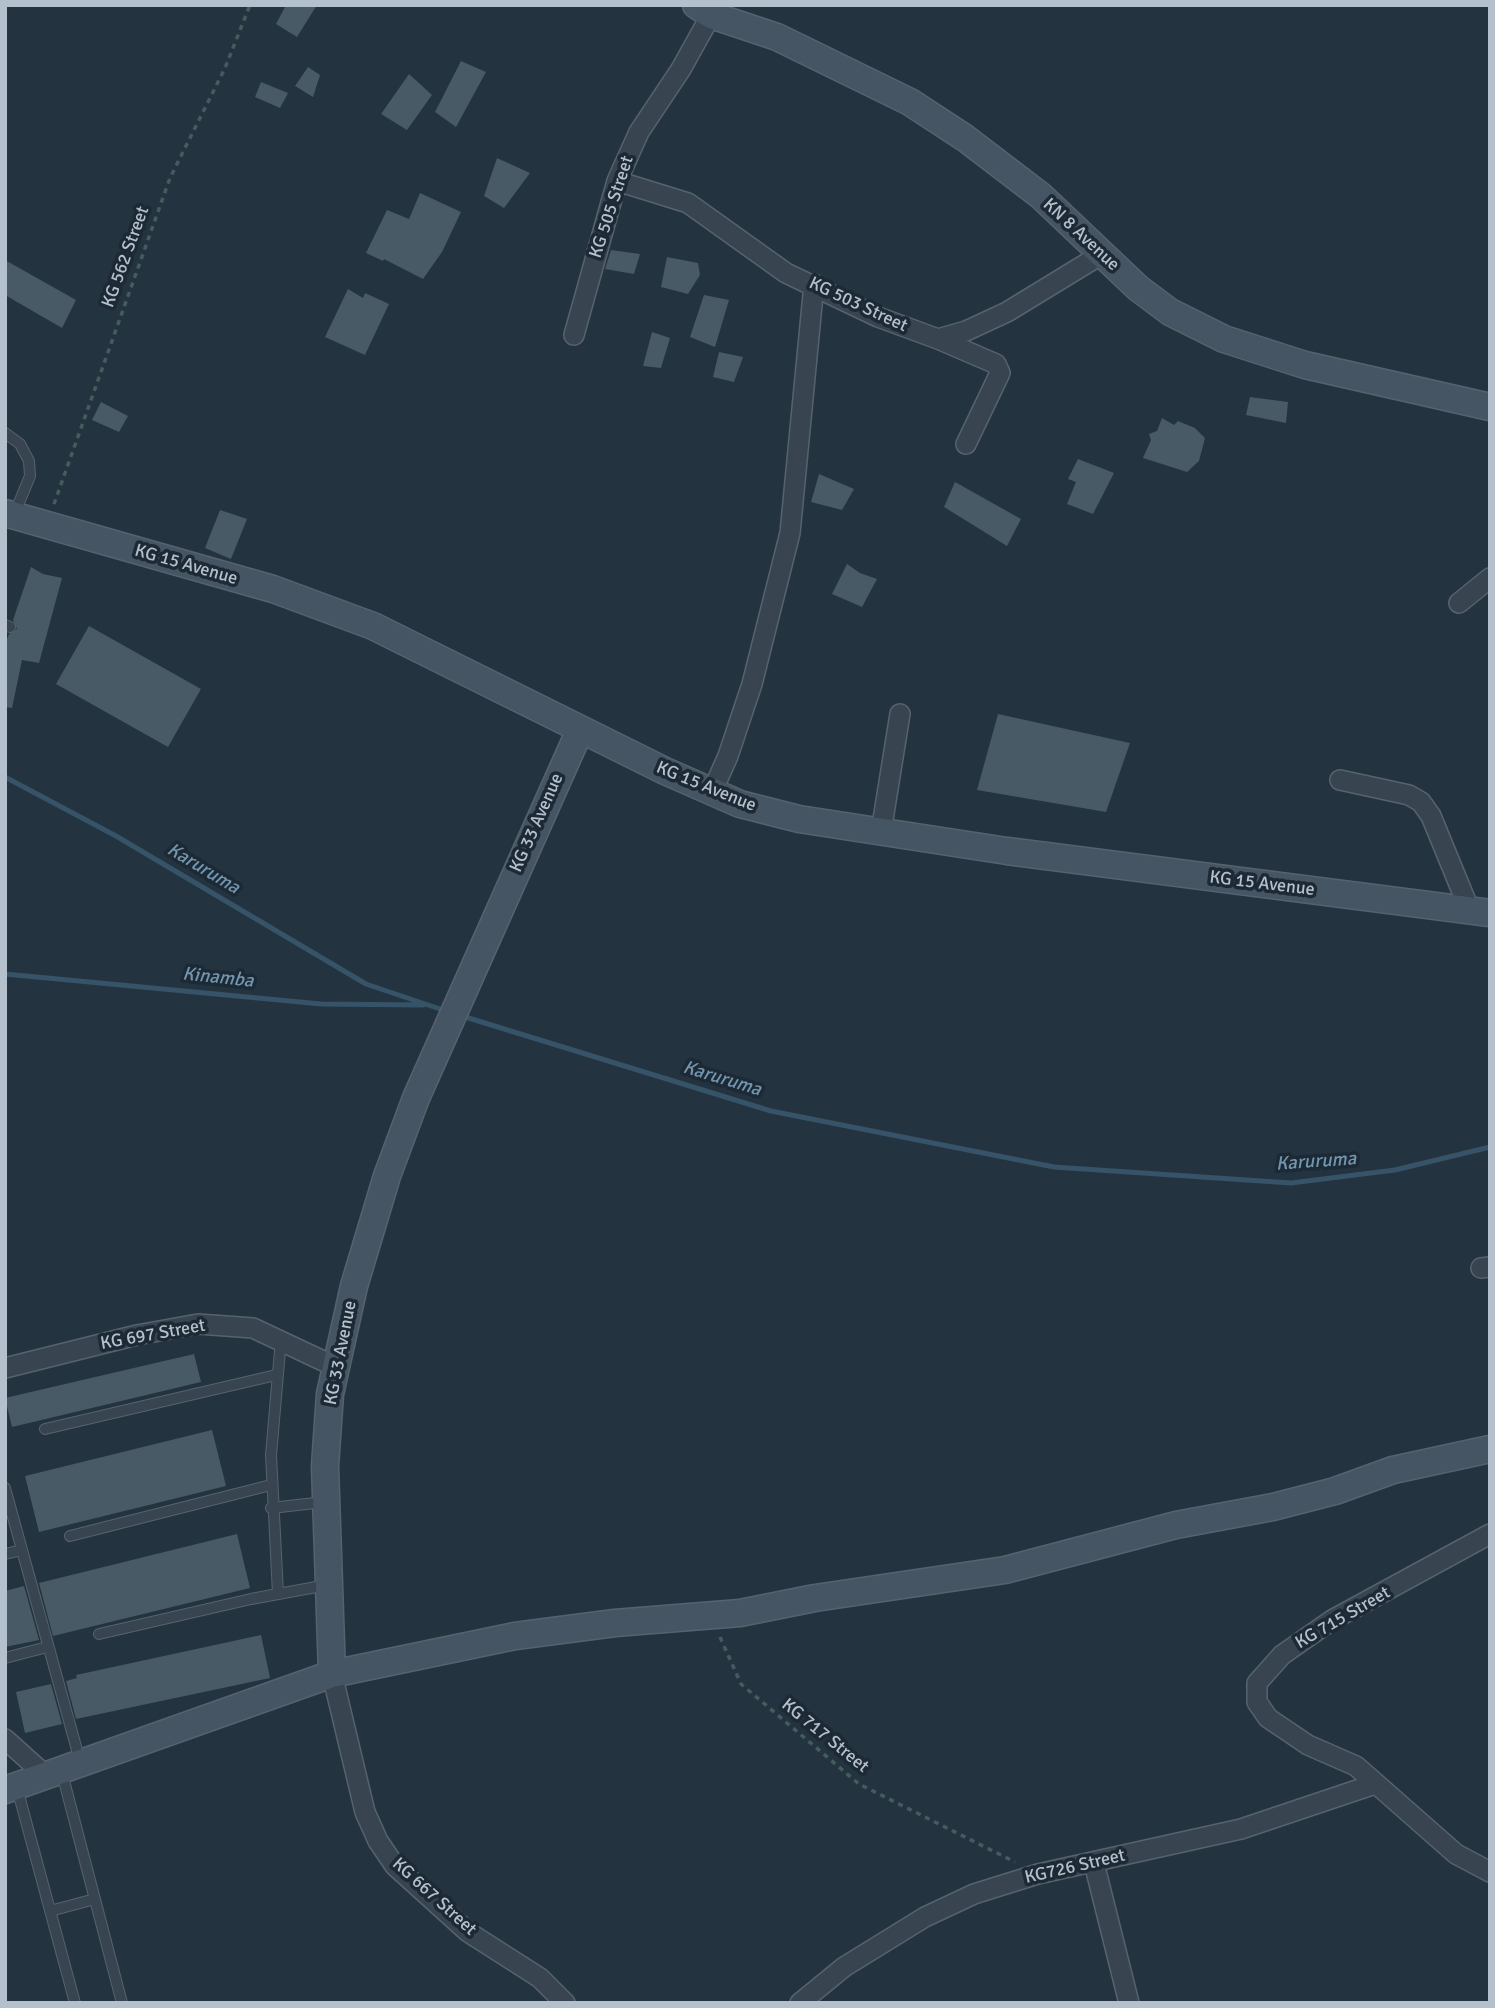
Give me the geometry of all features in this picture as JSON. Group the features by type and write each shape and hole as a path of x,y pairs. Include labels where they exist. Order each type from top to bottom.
{"main road":[{"name":"KN 8 Avenue","path":"704,10 777,37 910,102 965,138 1041,196 1102,254 1170,312 1224,339 1305,365 1490,408"},
{"name":"KG 15 Avenue","path":"9,514 273,589 373,626 580,730 740,804 799,819 881,832 1480,912"},
{"name":"KG 33 Avenue","path":"332,1674 325,1502 330,1394 365,1247 416,1098 580,730"},
{"path":"11,1789 332,1674 515,1636 615,1623 710,1615 1005,1570 1176,1525 1273,1507 1335,1491 1393,1470 1490,1449"}],"street":[{"name":"KG 505 Street","path":"574,335 617,181 639,132 681,69 704,10"},
{"name":"KG 503 Street","path":"617,181 688,203 777,267 878,317 996,364 1000,373 966,444"},
{"path":"938,340 966,331 1007,312 1102,254"},
{"path":"712,792 729,756 748,695 790,533 814,284"},
{"path":"1459,603 1490,578"},
{"path":"881,832 900,714"},
{"path":"1340,780 1409,794 1421,802 1432,816 1480,912"},
{"name":"KG 697 Street","path":"5,1368 137,1335 198,1324 253,1328 336,1367"},
{"name":"KG 715 Street","path":"1490,1534 1332,1620 1282,1655 1257,1684 1257,1702 1268,1718 1308,1745 1356,1766 1406,1807 1456,1854 1490,1872"},
{"name":"KG 667 Street","path":"332,1674 365,1812 378,1842 395,1866 468,1932 540,1978 565,2003"},
{"path":"7,1741 62,1769"},
{"name":"KG726 Street","path":"800,2003 844,1967 936,1912 974,1894 1038,1874 1241,1829 1375,1784"},
{"path":"1094,1863 1129,2003"}],"lane":[{"path":"5,433 20,444 29,461 30,476 9,514"},
{"path":"278,1594 271,1485 276,1375 281,1339"},
{"path":"45,1429 276,1375"},
{"path":"70,1536 271,1485"},
{"path":"5,1488 47,1647 62,1769 122,2003"},
{"path":"271,1508 325,1502"},
{"path":"5,1554 22,1550"},
{"path":"99,1634 328,1585"},
{"path":"5,1658 47,1647"},
{"path":"11,1789 50,1911 75,2003"},
{"path":"50,1911 95,1899"}],"path":[{"name":"KG 562 Street","path":"46,526 170,178 225,68 250,5"},
{"name":"KG 717 Street","path":"710,1615 740,1684 859,1784 1038,1874"}],"building":[{"path":"286,5 317,5 297,37 276,24"},
{"path":"461,61 486,72 456,127 435,112"},
{"path":"308,67 320,75 313,97 295,86"},
{"path":"409,74 432,95 407,130 381,114"},
{"path":"261,82 288,93 280,108 255,97"},
{"path":"497,158 530,173 504,208 484,196"},
{"path":"420,193 461,212 442,252 423,279 366,253 387,210 409,219"},
{"path":"611,250 640,254 634,274 605,269"},
{"path":"667,257 698,263 700,275 688,294 661,287"},
{"path":"5,260 76,300 62,328 5,295"},
{"path":"348,289 363,298 365,293 389,304 365,355 325,337"},
{"path":"704,295 729,300 715,347 690,337"},
{"path":"652,332 670,338 661,368 643,366"},
{"path":"719,352 743,357 734,382 713,377"},
{"path":"1250,397 1288,402 1286,423 1246,415"},
{"path":"101,402 128,416 119,432 92,420"},
{"path":"1162,418 1174,425 1178,421 1195,428 1205,438 1199,461 1187,472 1143,458 1151,440 1149,434 1157,431"},
{"path":"1078,459 1114,473 1093,514 1067,504 1076,482 1068,479"},
{"path":"819,474 854,489 842,510 811,502"},
{"path":"955,482 1021,519 1007,546 944,507"},
{"path":"220,510 247,519 231,559 205,548"},
{"path":"847,564 860,573 877,579 862,607 832,594"},
{"path":"31,567 43,574 62,578 39,663 22,660 12,708 5,707 5,644 9,634 17,629 13,620"},
{"path":"89,626 201,689 168,747 56,684"},
{"path":"998,714 1130,743 1106,812 977,790"},
{"path":"194,1354 201,1382 12,1427 5,1398"},
{"path":"212,1430 226,1486 39,1532 25,1476"},
{"path":"237,1534 250,1588 53,1636 39,1583"},
{"path":"24,1586 39,1640 5,1647 5,1591"},
{"path":"261,1635 270,1678 76,1719 66,1681 77,1678 76,1675"},
{"path":"51,1684 62,1724 25,1733 16,1692"}],"waterway":[{"name":"Karuruma","path":"5,777 116,836 366,984 446,1011"},
{"name":"Kinamba","path":"5,974 321,1004 424,1005"},
{"name":"Karuruma","path":"462,1016 771,1111 1054,1167 1291,1183 1395,1170 1490,1147"}]}
